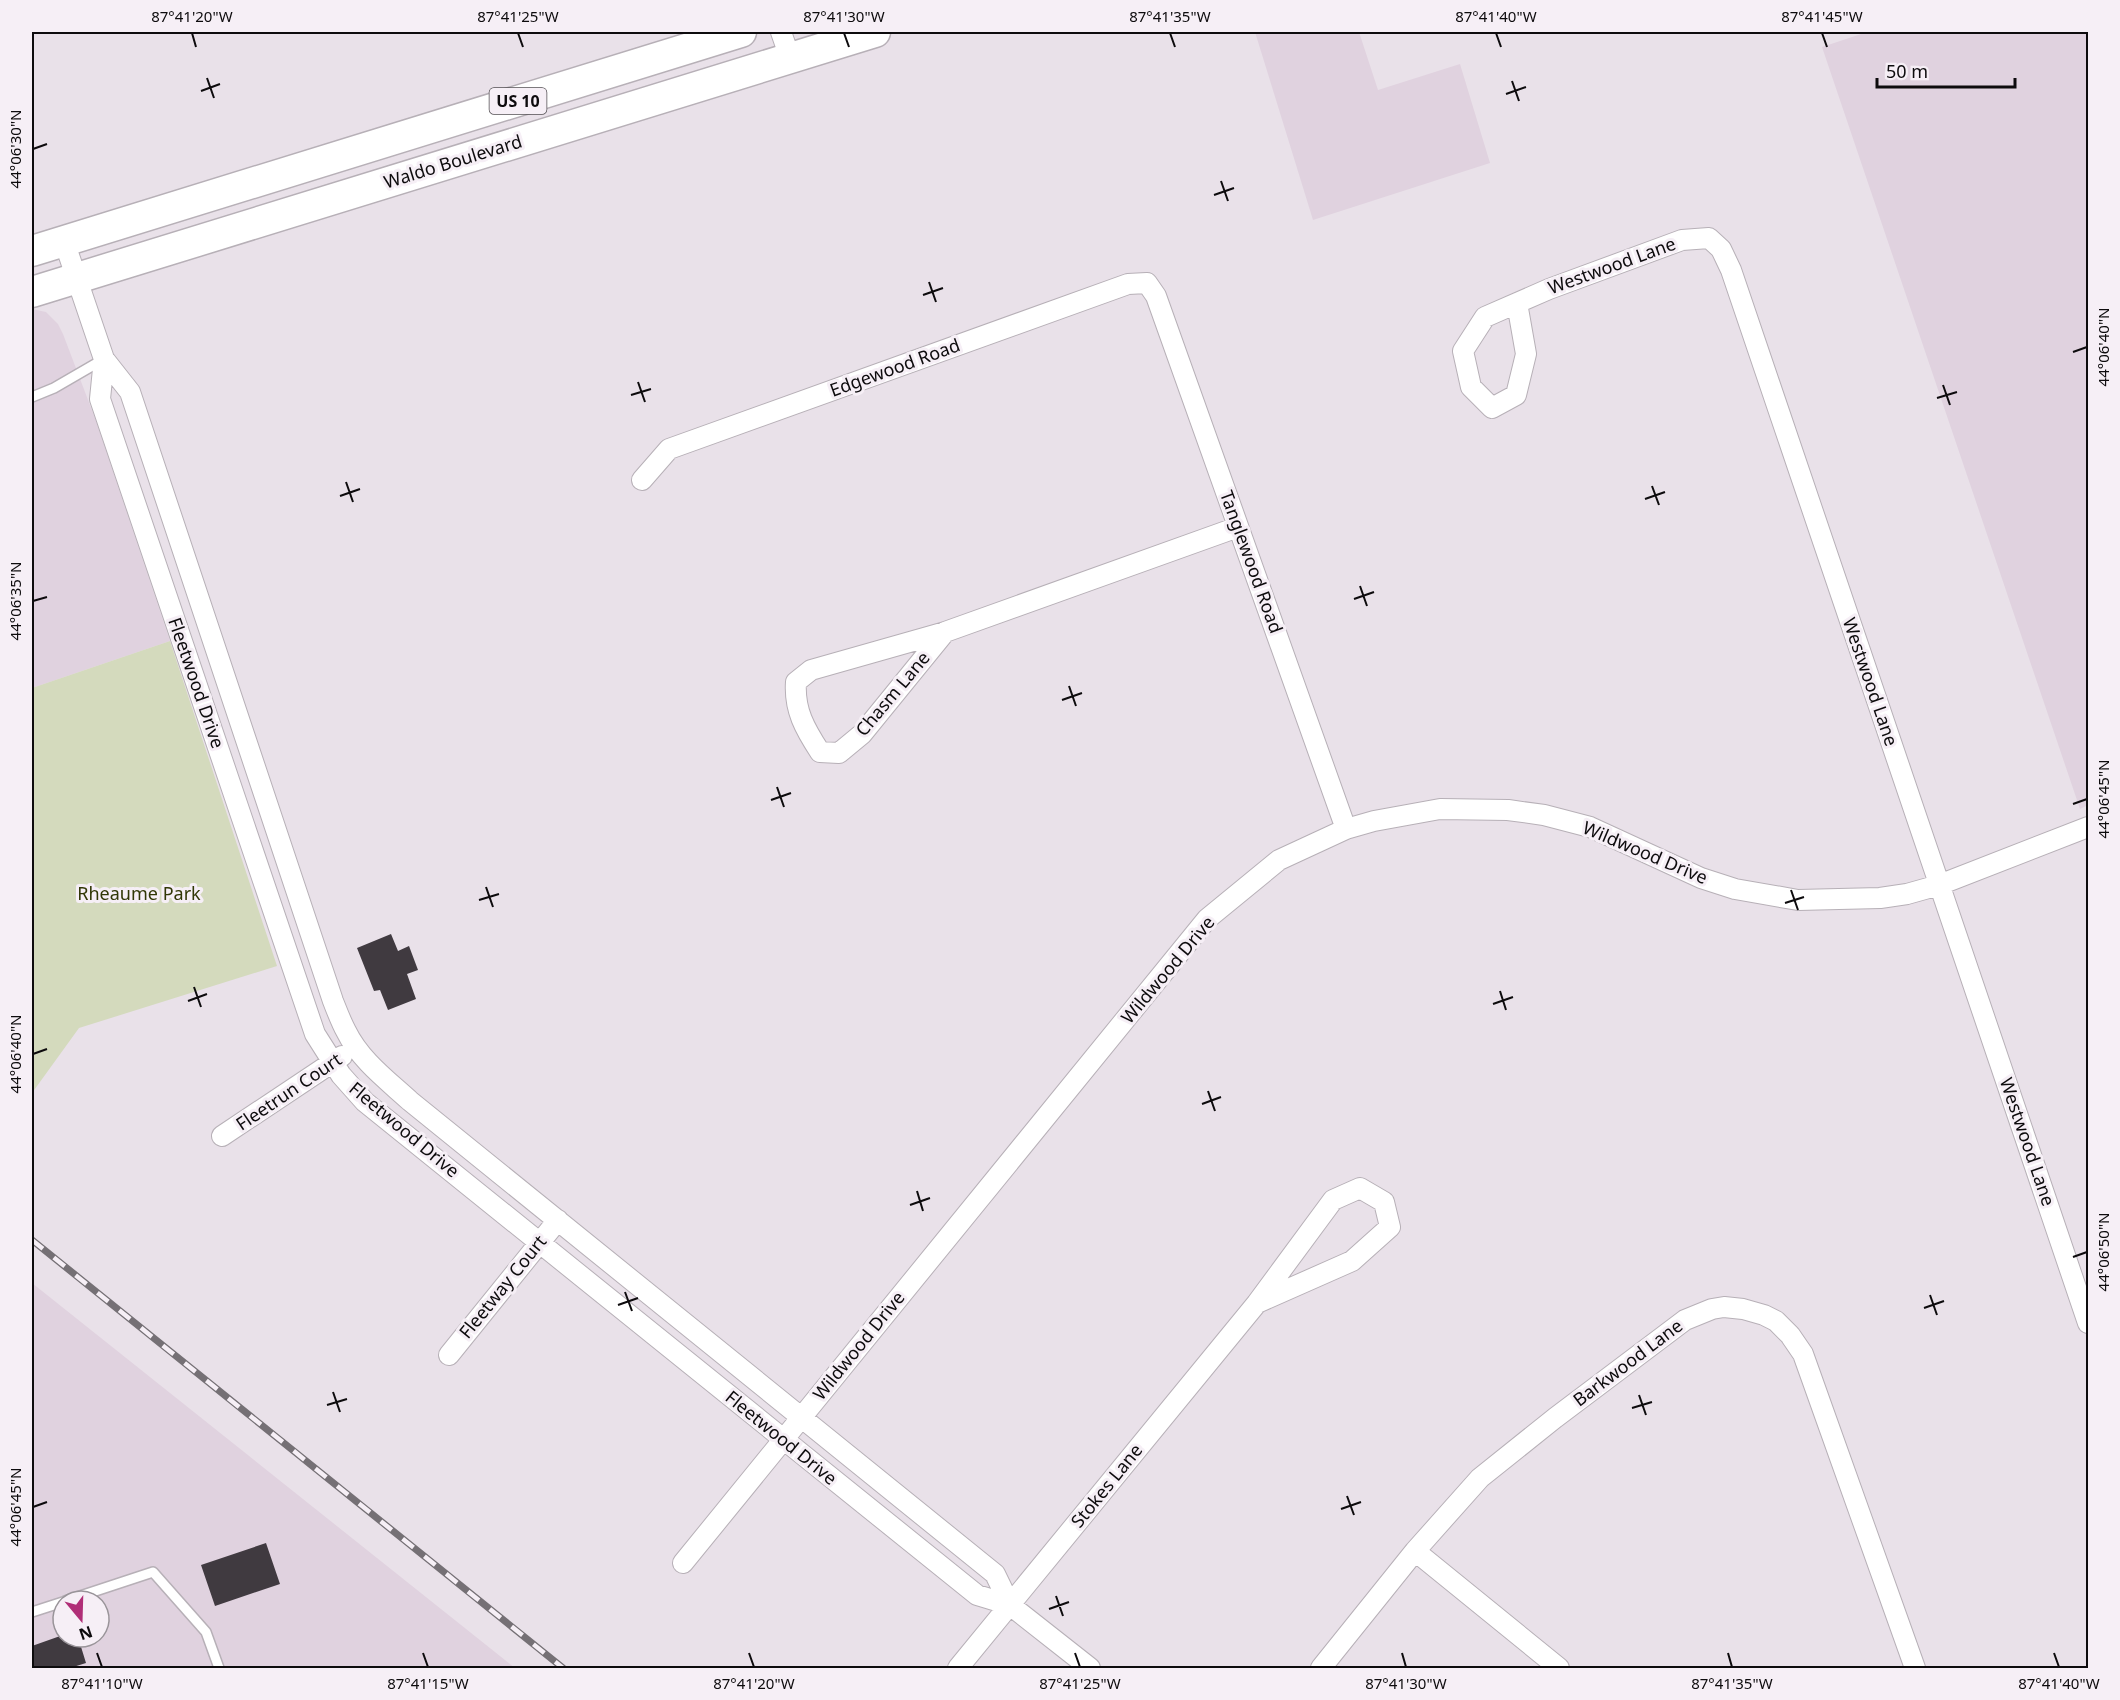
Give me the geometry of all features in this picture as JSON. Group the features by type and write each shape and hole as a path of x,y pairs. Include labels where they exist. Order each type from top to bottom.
{"main road":[{"name":"US 10","path":"32,251 741,32"},
{"name":"Waldo Boulevard","path":"32,292 785,45 875,32"}],"street":[{"name":"Westwood Lane","path":"1517,303 1526,354 1516,395 1492,408 1471,387 1463,351 1485,317 1517,303 1549,289 1682,240 1709,238 1721,249 1731,270 2088,1323"},
{"name":"Fleetwood Drive","path":"64,241 104,359 130,392 333,1001 355,1047 373,1068 410,1101 995,1574 1010,1605"},
{"name":"Edgewood Road","path":"642,480 669,449 1128,284 1147,284 1156,296"},
{"name":"Tanglewood Road","path":"1156,296 1346,829"},
{"name":"Fleetwood Drive","path":"104,359 100,399 315,1034 341,1075 365,1102 977,1595 1010,1605 1090,1668"},
{"name":"Chasm Lane","path":"945,632 862,734 839,753 820,752 806,730 795,699 796,682 811,670 945,632 1238,527"},
{"name":"Wildwood Drive","path":"683,1563 1207,920 1279,860 1346,829 1374,821 1440,809 1508,810 1544,815 1590,827 1701,878 1735,889 1798,900 1880,898 1939,885 2088,827"},
{"name":"Fleetrun Court","path":"222,1136 355,1047"},
{"name":"Stokes Lane","path":"957,1668 1257,1303 1333,1200 1360,1188 1384,1202 1390,1227 1352,1261 1257,1303"},
{"name":"Fleetway Court","path":"449,1355 558,1220"},
{"name":"Barkwood Lane","path":"1321,1668 1415,1551 1480,1478 1685,1320 1712,1309 1743,1309 1764,1315 1776,1321 1790,1335 1803,1354 1915,1668"},
{"path":"1415,1551 1559,1668"}],"lane":[{"path":"32,396 54,388 104,359"},
{"path":"101,1589 153,1572 206,1632 219,1668"},
{"path":"32,1612 51,1605"}],"shaded area":[{"path":"1255,32 1359,32 1378,90 1460,64 1490,163 1313,220"},
{"path":"1867,32 2088,32 2088,805 2080,809 1822,47"},
{"path":"32,309 46,312 58,324 63,334 96,421 170,641 32,688"},
{"path":"32,1283 515,1668 32,1668"}],"green space":[{"name":"Rheaume Park","path":"170,641 277,966 79,1028 32,1093 32,688"}],"building":[{"path":"391,934 398,951 409,946 418,970 407,974 416,999 388,1010 380,990 374,991 357,948"},
{"path":"266,1543 280,1584 215,1606 201,1565"},
{"path":"51,1639 51,1649 82,1649 86,1663 70,1668 32,1668 32,1646"}],"railway":[{"path":"32,1240 563,1668"}]}
